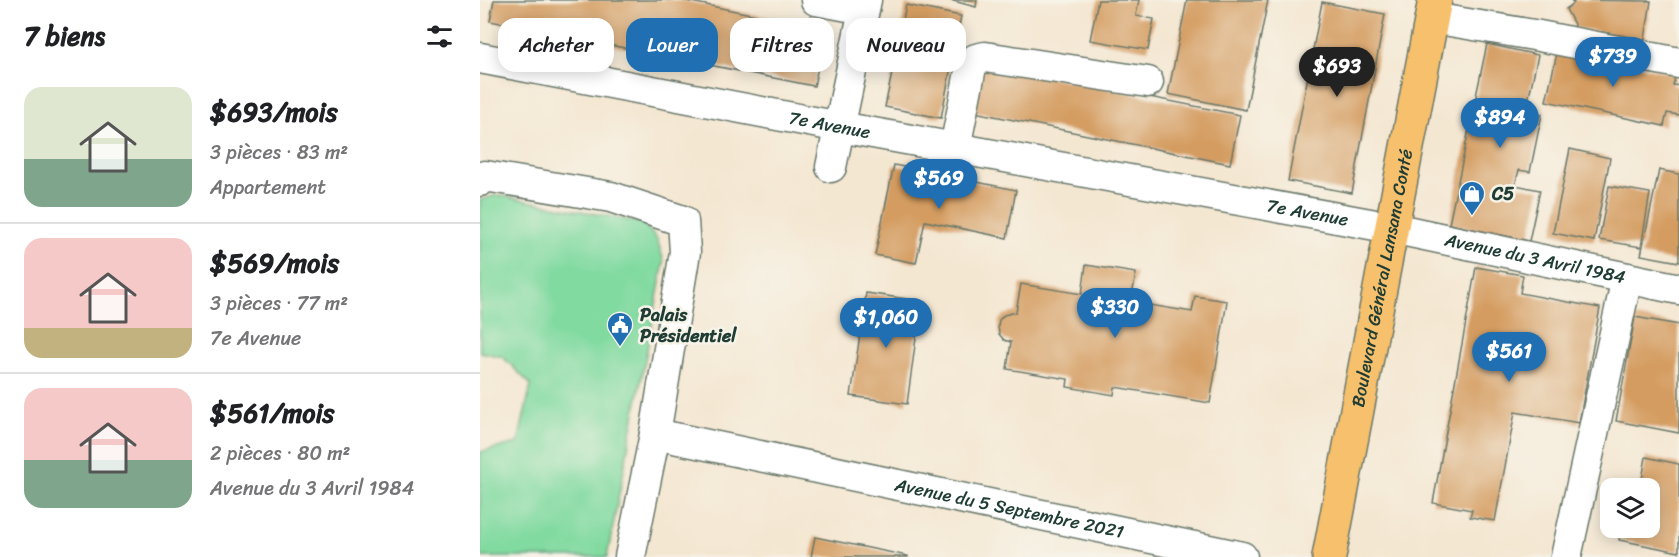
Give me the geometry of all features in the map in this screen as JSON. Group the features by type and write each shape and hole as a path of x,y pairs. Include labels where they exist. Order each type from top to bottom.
{"main road":[{"name":"Boulevard Général Lansana Conté","path":"1329,557 1434,9"}],"street":[{"path":"816,0 865,4 831,167"},
{"path":"1434,9 1524,33 1679,63"},
{"path":"955,148 971,67 976,59 985,57 1148,82"},
{"name":"7e Avenue","path":"480,58 840,127 1392,228"},
{"path":"480,180 485,176 611,197 682,221 685,252 655,434 630,557"},
{"name":"Avenue du 3 Avril 1984","path":"1392,228 1679,289"},
{"path":"1566,557 1627,278"},
{"name":"Avenue du 5 Septembre 2021","path":"655,434 1242,557"}],"green space":[{"path":"497,195 643,223 657,239 664,262 607,557 480,557 480,452 518,443 531,385 503,357 480,352 480,200"}],"building":[{"path":"494,0 681,0 771,18 730,18 730,69 718,67 718,18 626,18 626,48 614,46 614,18 498,18 498,23 490,21"},
{"path":"950,0 977,0 976,7"},
{"path":"1098,0 1139,0 1136,16 1154,19 1148,50 1090,40"},
{"path":"1187,0 1268,0 1246,110 1168,94"},
{"path":"1571,0 1651,1 1645,39 1576,28 1566,9 1574,3"},
{"path":"1322,2 1385,14 1352,193 1288,181"},
{"path":"906,5 961,16 961,18 903,18"},
{"path":"1487,44 1538,55 1526,110 1542,114 1530,172 1519,170 1515,185 1540,190 1529,241 1449,224"},
{"path":"1558,49 1676,74 1673,85 1679,86 1679,115 1667,113 1664,126 1546,101"},
{"path":"984,64 1240,115 1230,164 974,112"},
{"path":"744,72 817,72 814,86"},
{"path":"892,72 950,72 941,118 885,107"},
{"path":"1570,149 1610,158 1594,241 1553,233"},
{"path":"894,165 1016,190 1007,238 925,221 916,263 875,255"},
{"path":"1659,170 1679,174 1679,262 1641,255"},
{"path":"1609,186 1650,193 1641,247 1599,240"},
{"path":"1086,265 1136,273 1131,302 1192,312 1195,296 1227,301 1210,403 1115,387 1114,395 1067,387 1068,379 1007,369 1011,342 1004,340 999,334 998,326 999,320 1004,315 1016,312 1021,284 1082,294"},
{"path":"1476,267 1523,275 1520,293 1600,308 1579,423 1515,412 1495,521 1470,517 1472,510 1433,503"},
{"path":"866,293 921,301 907,404 851,396"},
{"path":"1635,317 1679,325 1679,433 1616,421"},
{"path":"1646,457 1679,464 1679,552 1619,540 1619,538 1660,538 1660,478 1642,478"},
{"path":"815,537 908,556 908,557 811,557"}],"place":[{"name":"C5","path":"1472,217"},
{"name":"Palais Présidentiel","path":"620,348"}]}
